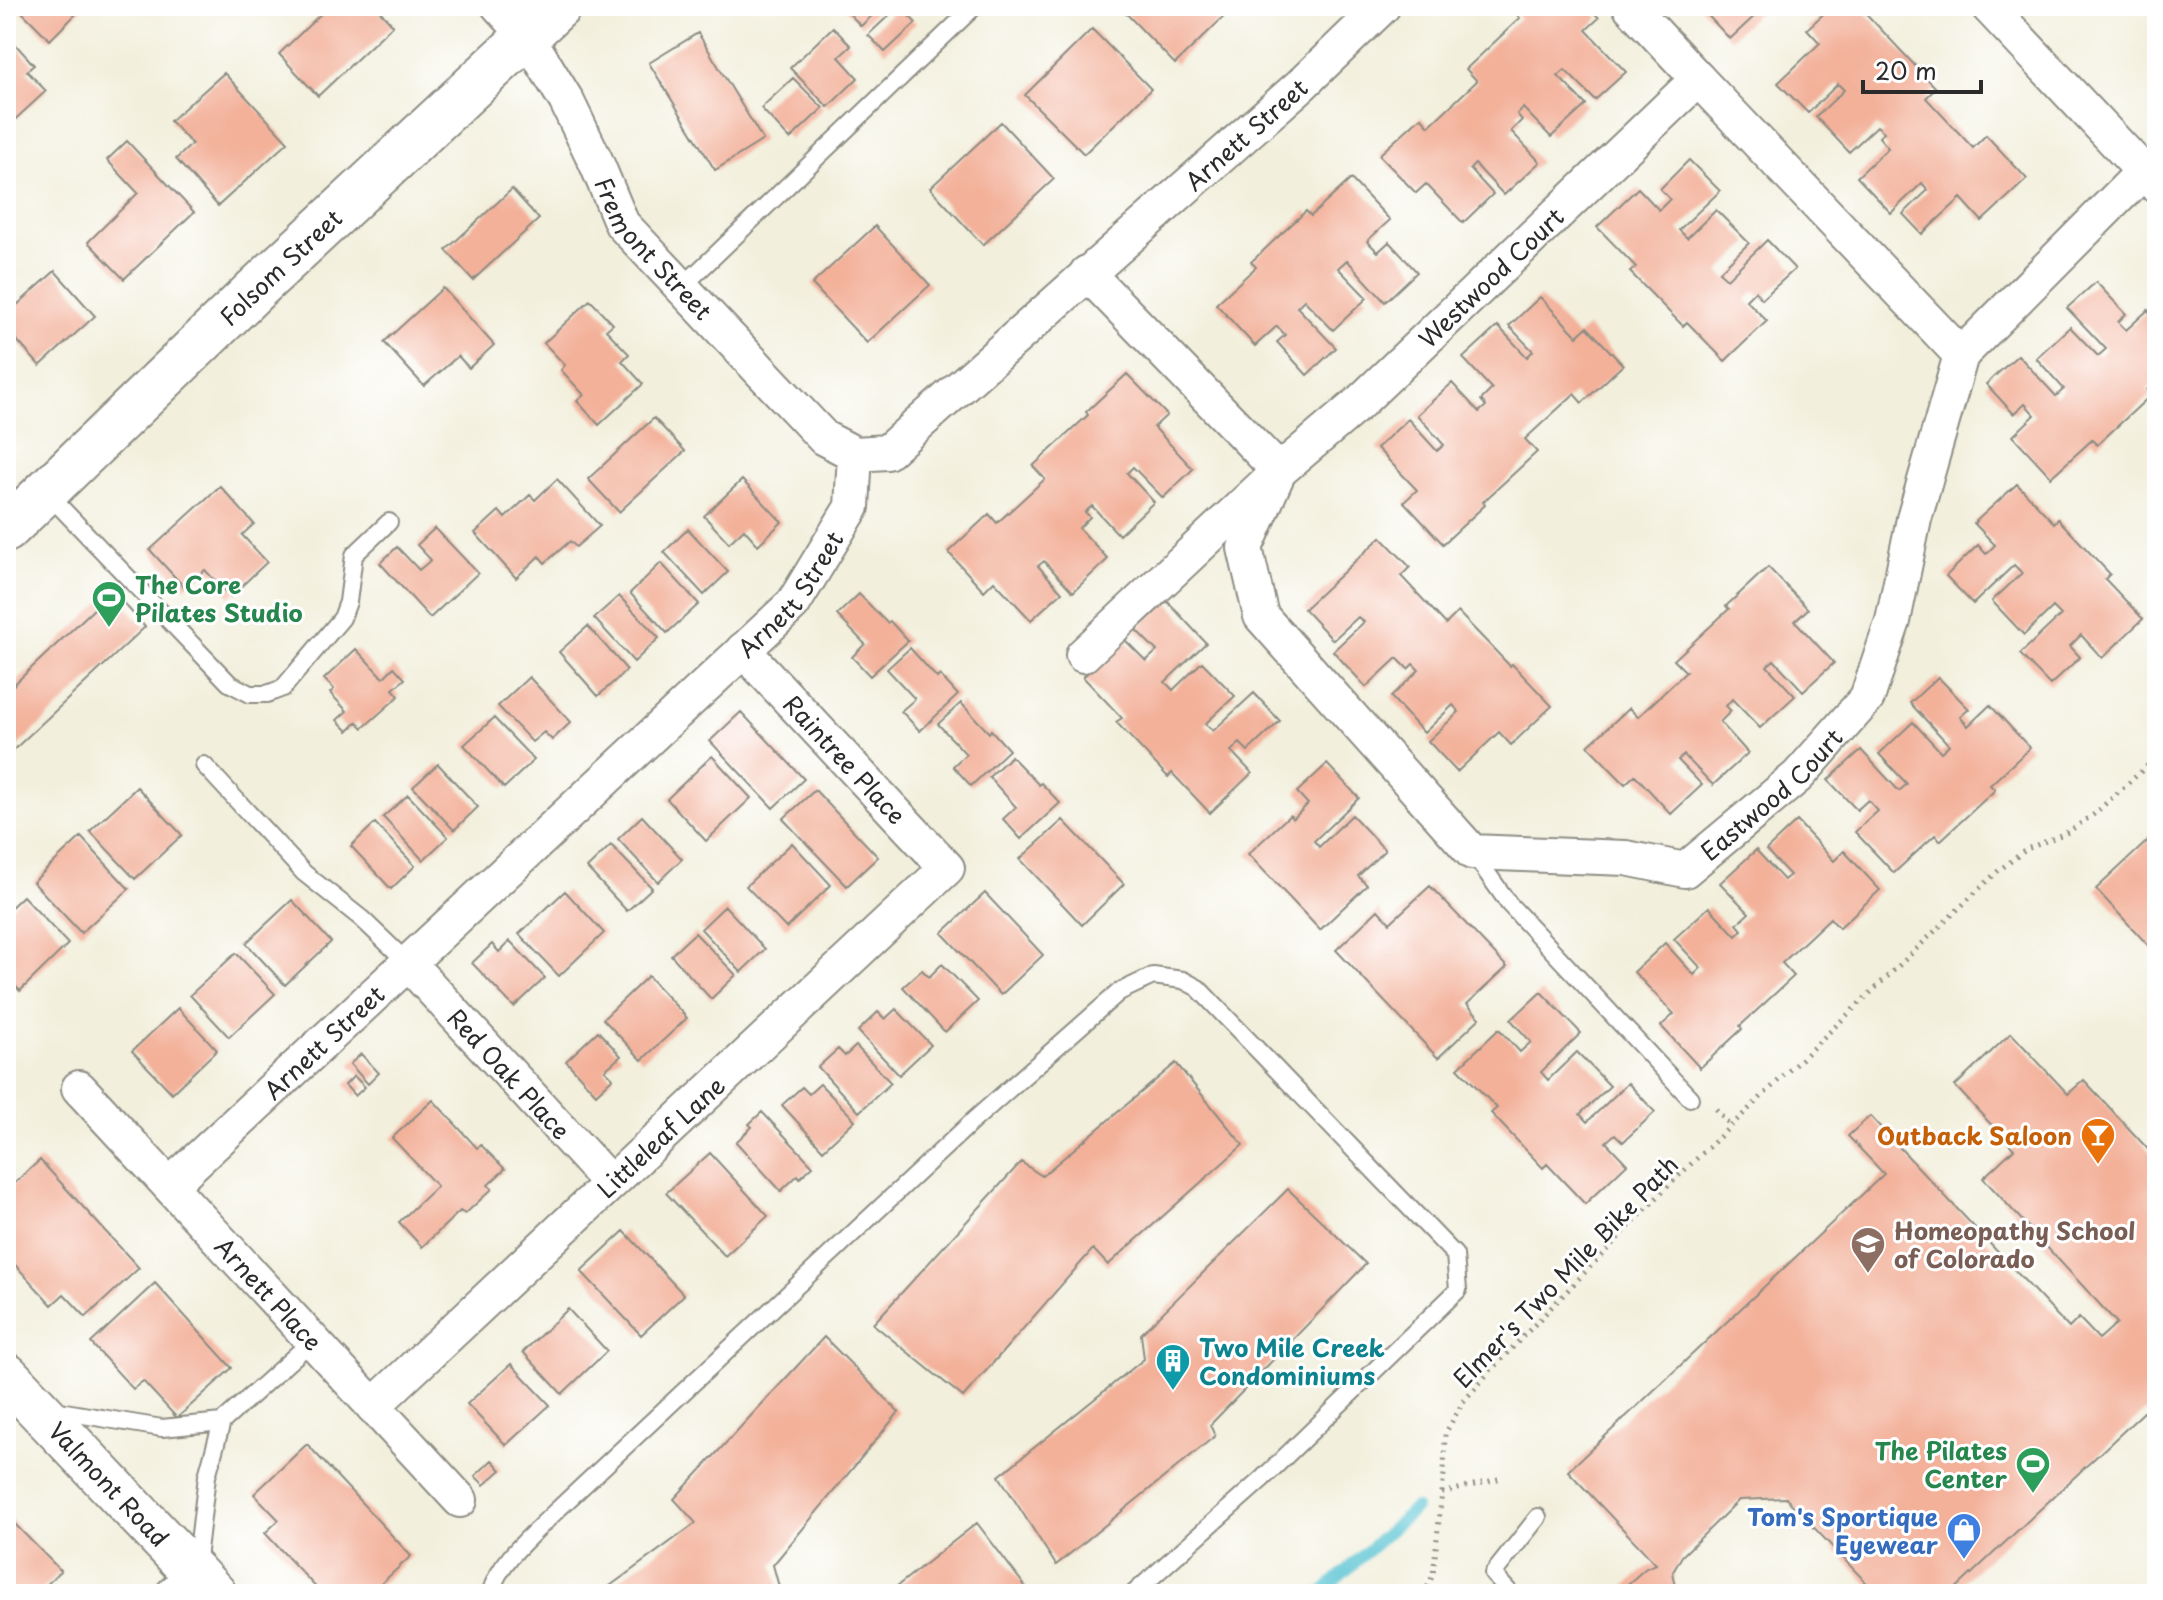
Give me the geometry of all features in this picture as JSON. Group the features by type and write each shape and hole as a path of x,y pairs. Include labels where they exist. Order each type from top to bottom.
{"main road":[{"name":"Folsom Street","path":"6,530 256,289 513,21 559,6"},
{"name":"Valmont Road","path":"16,1390 194,1587"}],"street":[{"name":"Arnett Street","path":"170,1185 793,604 852,507 855,454 887,452 1301,85 1383,6"},
{"path":"1630,6 1961,355"},
{"path":"1988,6 2150,179"},
{"name":"Fremont Street","path":"513,21 566,100 622,224 824,438 855,454"},
{"name":"Westwood Court","path":"1083,655 1279,471 1358,404 1698,79"},
{"name":"Eastwood Court","path":"1472,852 1626,858 1685,870 1798,776 1867,698 1893,621 1914,519 1961,355 2150,179"},
{"path":"1087,273 1279,471 1245,548 1261,616 1472,852"},
{"name":"Raintree Place","path":"743,650 947,868"},
{"name":"Littleleaf Lane","path":"373,1406 947,868"},
{"name":"Red Oak Place","path":"408,963 610,1183"},
{"name":"Arnett Place","path":"79,1088 460,1500"}],"lane":[{"path":"682,287 975,6"},
{"path":"45,490 229,683 250,694 267,694 283,688 342,618 348,602 354,555 389,522"},
{"path":"204,765 304,873 362,919 408,963"},
{"path":"1472,852 1509,904 1690,1098"},
{"path":"490,1594 515,1552 555,1512 974,1120 1119,992 1153,976 1167,976 1198,988 1455,1255 1458,1290 1262,1479 1133,1594"},
{"path":"194,1587 207,1476 222,1422 313,1340"},
{"path":"16,1390 162,1428 222,1422"},
{"path":"1511,1594 1493,1574 1538,1517"}],"path":[{"name":"Elmer's Two Mile Bike Path","path":"1424,1594 1433,1575 1445,1434 1463,1402 1669,1185 1998,871 2027,849 2068,832 2093,815 2157,757"},
{"path":"1723,1116 1731,1126"},
{"path":"1442,1493 1502,1478"}],"building":[{"path":"16,6 84,6 50,40"},
{"path":"329,6 375,6 393,25 318,96 279,54"},
{"path":"842,6 882,6 861,26"},
{"path":"899,6 916,23 885,52 868,35"},
{"path":"1119,6 1235,6 1175,64"},
{"path":"1528,6 1588,6 1599,18 1586,30 1626,72 1595,100 1565,70 1558,76 1586,105 1551,137 1523,108 1517,114 1522,120 1511,131 1540,162 1504,195 1475,164 1470,169 1493,194 1463,223 1426,184 1416,193 1379,155 1421,117 1429,126 1477,81 1466,69 1520,18 1517,15"},
{"path":"1699,6 1755,6 1760,11 1730,39"},
{"path":"1832,6 1859,6 1936,88 1926,98 1973,148 1986,135 2027,179 1982,221 1961,198 1922,234 1903,214 1928,190 1922,183 1891,213 1857,177 1888,148 1879,137 1884,132 1877,126 1849,152 1816,117 1844,90 1838,84 1808,113 1778,83 1820,43 1807,29"},
{"path":"833,27 851,46 839,57 858,78 828,107 790,68"},
{"path":"1092,29 1151,89 1084,154 1025,95"},
{"path":"698,33 763,140 715,170 649,63"},
{"path":"6,34 34,65 27,71 46,91 8,126 6,123"},
{"path":"224,73 288,142 218,206 176,159 192,144 170,121"},
{"path":"793,78 823,108 790,139 761,108"},
{"path":"1001,122 1054,179 983,245 930,188"},
{"path":"127,141 194,212 124,279 88,242 138,193 107,160"},
{"path":"1689,160 1720,191 1679,230 1687,238 1716,210 1749,243 1719,272 1727,279 1767,240 1795,269 1762,299 1755,291 1746,300 1767,321 1725,361 1687,322 1683,326 1630,272 1636,267 1597,227 1638,188 1659,210 1670,199 1660,189"},
{"path":"1351,179 1390,220 1367,241 1378,252 1389,242 1417,272 1385,302 1347,260 1338,268 1367,298 1333,330 1304,300 1297,307 1336,348 1307,375 1277,342 1285,335 1277,326 1255,346 1216,304 1256,267 1251,262 1306,211 1311,216"},
{"path":"512,189 539,219 473,280 446,250"},
{"path":"875,226 930,285 867,343 812,284"},
{"path":"55,271 95,316 40,366 6,328 6,315"},
{"path":"2096,282 2126,314 2118,322 2126,330 2148,310 2157,320 2157,381 2147,390 2152,394 2097,445 2092,440 2051,477 2013,436 2035,415 2025,404 2014,414 1986,384 2018,355 2056,396 2064,389 2036,358 2070,327 2098,356 2106,349 2067,308"},
{"path":"443,288 494,345 469,368 458,356 424,386 384,342"},
{"path":"1540,297 1577,336 1587,327 1623,365 1582,403 1574,394 1525,439 1537,452 1443,544 1404,502 1417,490 1377,448 1408,419 1437,451 1444,445 1417,415 1452,383 1479,412 1486,406 1481,400 1492,389 1463,358 1498,326 1527,357 1533,351 1509,326"},
{"path":"590,300 613,324 606,330 629,354 622,361 643,384 599,425 577,401 584,395 561,370 565,365 544,343"},
{"path":"1127,374 1167,415 1154,427 1193,469 1163,498 1133,467 1127,473 1154,502 1119,535 1092,506 1085,512 1090,517 1079,528 1108,559 1073,592 1044,561 1038,566 1062,592 1031,620 994,581 984,591 948,552 989,514 997,523 1045,479 1033,466"},
{"path":"654,418 685,451 619,512 588,479"},
{"path":"557,479 600,526 576,547 570,541 545,563 539,556 516,578 475,533 499,511 505,518 530,495 535,500"},
{"path":"742,480 782,522 758,545 744,529 729,543 704,516"},
{"path":"2017,484 2054,523 2058,519 2110,574 2105,579 2143,619 2102,658 2081,635 2070,646 2080,657 2050,685 2020,654 2061,615 2053,607 2024,635 1992,601 2022,573 2014,565 1973,604 1946,576 1978,545 1986,554 1995,545 1974,523"},
{"path":"220,486 254,524 242,535 267,562 230,597 205,570 185,588 150,550"},
{"path":"435,528 478,573 430,618 380,563 397,547 419,570 431,560 417,545"},
{"path":"688,529 728,572 704,595 664,552"},
{"path":"1381,537 1410,567 1401,576 1446,624 1458,612 1552,706 1511,745 1499,732 1457,772 1428,741 1459,712 1453,705 1424,733 1391,697 1419,670 1413,664 1408,669 1397,658 1366,687 1333,651 1364,622 1358,617 1333,640 1304,609"},
{"path":"661,563 699,604 667,633 630,593"},
{"path":"1768,567 1808,609 1795,621 1834,663 1803,691 1774,660 1767,666 1795,696 1760,728 1732,699 1726,706 1731,711 1720,722 1748,753 1713,785 1684,755 1678,760 1702,785 1671,814 1635,775 1625,784 1588,746 1629,708 1638,717 1686,672 1674,660 1729,609 1726,606"},
{"path":"113,591 145,627 6,757 6,692"},
{"path":"859,594 908,641 870,676 852,657 865,644 837,615"},
{"path":"619,596 659,638 634,662 594,618"},
{"path":"1167,601 1206,643 1165,682 1173,690 1202,662 1235,696 1205,724 1213,731 1254,693 1280,721 1248,751 1240,743 1231,751 1252,773 1210,813 1172,773 1168,777 1116,722 1122,718 1083,677 1124,639 1146,661 1157,651 1136,630"},
{"path":"588,626 627,670 598,696 559,652"},
{"path":"910,648 937,678 940,675 958,695 920,731 901,711 915,699 887,669"},
{"path":"356,649 383,678 394,667 405,679 393,689 399,696 363,728 357,722 348,731 337,720 347,711 330,693 334,689 324,679"},
{"path":"529,677 571,722 552,740 544,732 532,742 498,706"},
{"path":"1938,677 1969,709 1960,717 1968,726 1990,705 2030,748 1990,785 1995,790 1940,841 1935,835 1894,873 1855,832 1878,811 1868,800 1857,810 1828,780 1861,750 1899,791 1907,784 1879,754 1913,722 1941,752 1949,745 1910,703"},
{"path":"961,703 1009,750 971,786 953,766 966,754 938,724"},
{"path":"741,712 804,779 773,808 710,741"},
{"path":"494,718 534,760 504,788 464,745"},
{"path":"712,756 751,798 706,841 667,799"},
{"path":"1011,756 1060,803 1021,839 1003,819 1016,807 989,777"},
{"path":"438,764 478,807 454,830 413,787"},
{"path":"1327,764 1359,798 1314,841 1319,847 1352,815 1385,850 1358,876 1367,885 1320,930 1248,854 1290,815 1293,819 1308,804 1297,792"},
{"path":"137,787 182,835 135,879 90,831"},
{"path":"815,790 878,857 847,886 783,819"},
{"path":"408,795 448,837 423,860 383,817"},
{"path":"642,816 682,859 658,882 618,839"},
{"path":"1063,820 1124,884 1082,925 1020,859"},
{"path":"1797,821 1834,861 1844,851 1880,890 1839,928 1830,918 1782,963 1794,976 1700,1068 1661,1026 1674,1014 1634,972 1665,943 1694,975 1701,968 1674,939 1709,907 1736,936 1742,930 1737,924 1749,913 1720,883 1756,850 1784,880 1790,875 1766,850"},
{"path":"375,823 415,866 391,889 351,846"},
{"path":"2157,832 2157,955 2096,889"},
{"path":"81,837 129,889 81,933 33,882"},
{"path":"792,843 831,885 786,928 746,886"},
{"path":"611,845 652,888 627,911 587,868"},
{"path":"1430,886 1507,967 1467,1004 1480,1018 1438,1058 1336,950 1378,910 1390,923"},
{"path":"565,891 604,933 559,976 519,934"},
{"path":"985,893 1043,955 1001,995 942,933"},
{"path":"23,896 68,944 20,991 6,976 6,912"},
{"path":"292,900 331,942 285,985 246,943"},
{"path":"725,906 765,949 741,972 701,929"},
{"path":"695,933 736,975 711,999 671,955"},
{"path":"510,941 545,978 514,1007 472,963 492,944 499,952"},
{"path":"236,953 275,994 229,1037 190,995"},
{"path":"942,964 978,1001 945,1032 903,987 922,970 929,977"},
{"path":"648,976 687,1018 642,1060 603,1019"},
{"path":"1541,992 1581,1033 1541,1072 1548,1080 1577,1052 1610,1086 1580,1114 1587,1122 1628,1083 1655,1112 1623,1142 1615,1134 1606,1142 1627,1164 1585,1204 1547,1164 1543,1168 1491,1113 1497,1108 1458,1068 1499,1029 1520,1052 1531,1042 1511,1020"},
{"path":"178,1008 217,1050 172,1093 132,1051"},
{"path":"896,1009 931,1045 899,1075 858,1031 878,1012 885,1019"},
{"path":"598,1031 621,1056 605,1070 613,1078 596,1094 566,1061"},
{"path":"2011,1033 2068,1094 2084,1080 2157,1159 2157,1411 2145,1411 1950,1594 1877,1594 1786,1498 1739,1500 1682,1556 1673,1572 1675,1594 1627,1594 1622,1589 1646,1568 1656,1564 1568,1471 1884,1174 1848,1136 1870,1116 2069,1328 2079,1318 2099,1339 2117,1323 1983,1178 2014,1149 1955,1086"},
{"path":"856,1046 891,1083 859,1112 818,1067 838,1049 845,1056"},
{"path":"361,1054 379,1073 368,1084 350,1064"},
{"path":"1176,1063 1243,1145 1108,1265 1093,1249 963,1397 873,1324 1021,1162 1042,1176"},
{"path":"354,1076 365,1087 355,1096 345,1085"},
{"path":"820,1084 855,1120 823,1150 782,1105 802,1087 809,1094"},
{"path":"433,1100 477,1148 481,1145 505,1169 488,1185 492,1189 465,1214 460,1211 422,1247 399,1222 437,1186 392,1138"},
{"path":"762,1112 813,1166 781,1191 736,1142"},
{"path":"710,1153 768,1216 725,1256 666,1193"},
{"path":"40,1160 139,1268 86,1317 64,1294 52,1305 6,1255 6,1191"},
{"name":"Two Mile Creek Condominiums","path":"1288,1189 1366,1264 1210,1425 1215,1436 1056,1565 999,1476 1144,1359 1141,1334"},
{"path":"624,1231 684,1295 641,1335 581,1271"},
{"path":"155,1283 232,1368 177,1418 143,1381 133,1389 91,1343"},
{"path":"568,1309 607,1351 562,1394 523,1352"},
{"path":"824,1337 899,1412 773,1565 781,1594 599,1594 696,1523 674,1499"},
{"path":"511,1364 550,1405 506,1445 467,1404"},
{"path":"307,1444 411,1556 370,1594 322,1594 265,1533 279,1520 254,1494"},
{"path":"492,1460 501,1470 484,1485 475,1476"},
{"path":"6,1515 61,1571 37,1594 12,1594 6,1587"},
{"path":"977,1523 1031,1594 887,1594"}],"waterway":[{"path":"1320,1594 1415,1508"}],"place":[{"name":"The Core Pilates Studio","path":"109,629"},
{"name":"Outback Saloon","path":"2098,1166"},
{"name":"Homeopathy School of Colorado","path":"1868,1275"},
{"name":"Two Mile Creek Condominiums","path":"1173,1392"},
{"name":"The Pilates Center","path":"2033,1495"},
{"name":"Tom's Sportique Eyewear","path":"1964,1561"}]}
